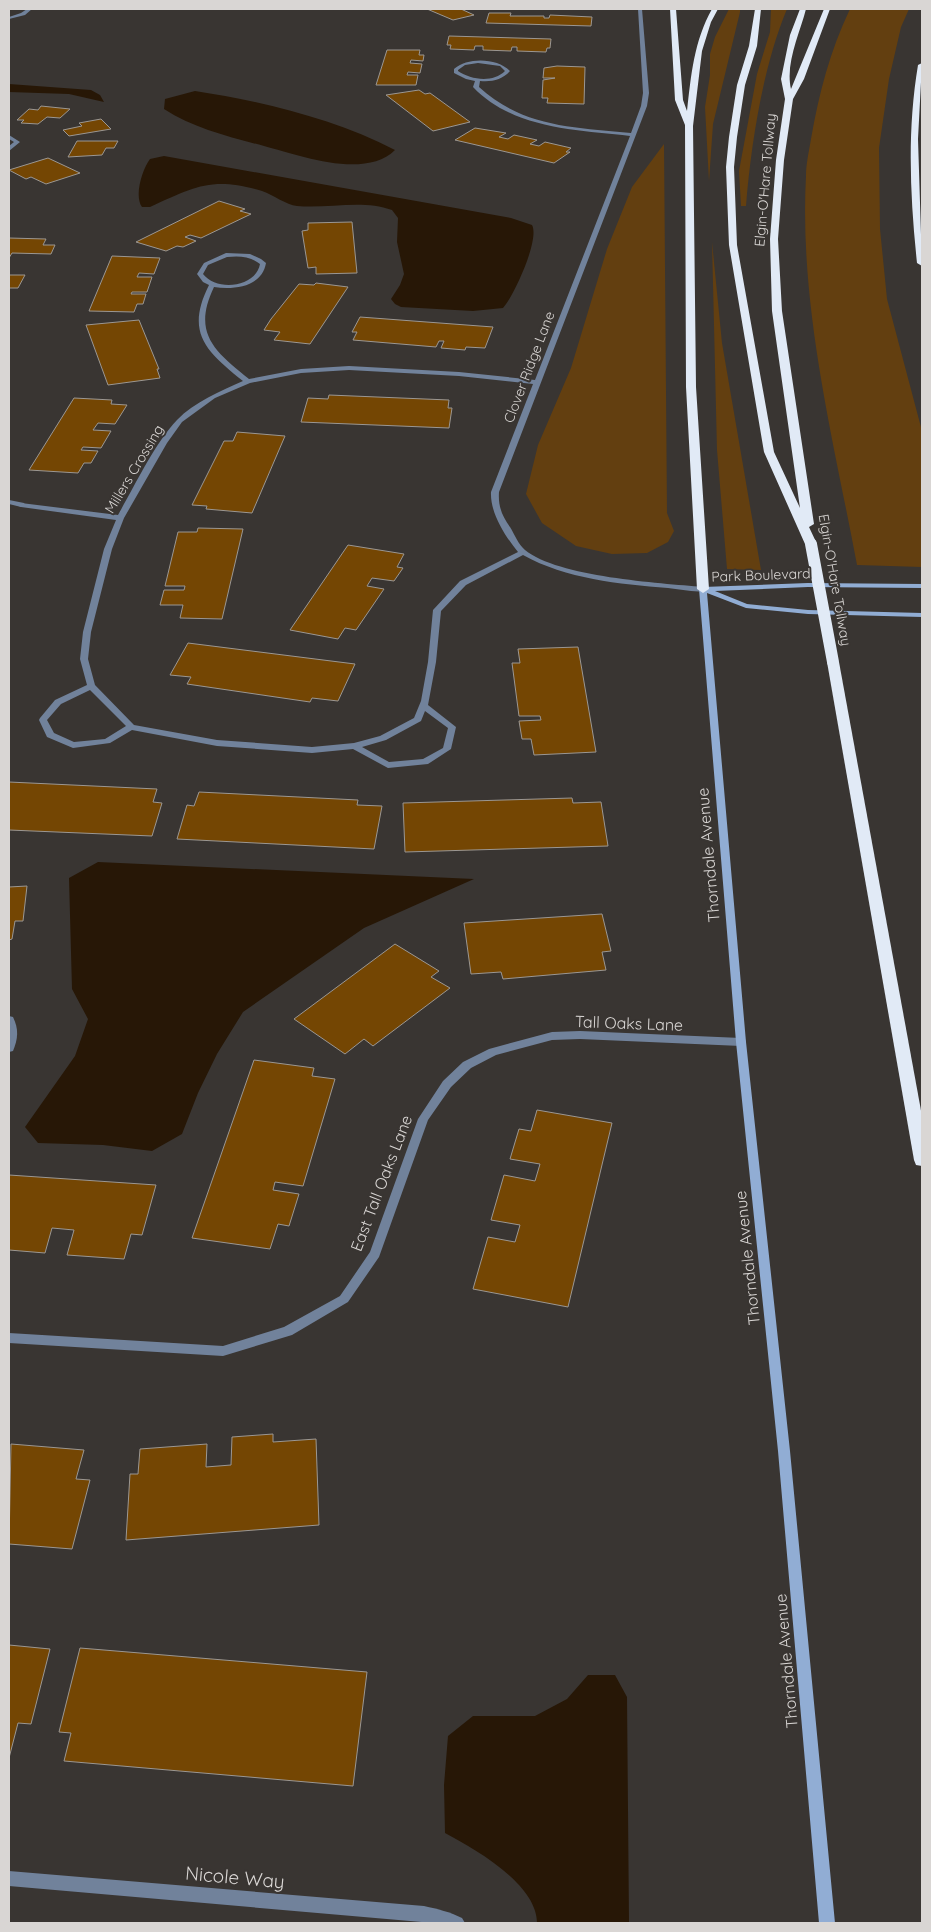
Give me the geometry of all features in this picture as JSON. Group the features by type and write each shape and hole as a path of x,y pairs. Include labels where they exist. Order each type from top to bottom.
{"highway":[{"path":"673,9 679,100 689,126"},
{"path":"703,589 691,387 689,126 694,97 698,50 703,30 715,9"},
{"path":"758,9 754,39 741,85 733,138 730,167 733,245 769,452 811,544"},
{"path":"789,99 785,79 794,35 802,9"},
{"name":"Elgin-O'Hare Tollway","path":"827,9 800,79 789,99 780,160 774,239 777,311 811,544 922,1160"},
{"path":"922,65 916,98 913,143 914,198 922,263"},
{"path":"913,143 922,131"}],"street":[{"path":"9,18 23,14 30,9"},
{"name":"Clover Ridge Lane","path":"640,9 646,93 644,106 536,382 495,492 494,503 501,521 523,552 548,564 580,573 626,581 703,589"},
{"path":"486,62 501,65 508,71 502,76 478,80 459,75 456,69 470,63 486,62"},
{"path":"478,80 476,86 485,97 517,115 565,127 632,135"},
{"path":"9,137 17,142 9,149"},
{"path":"245,255 256,258 263,263 261,273 251,281 231,286 212,286 203,281 200,274 206,264 215,258 245,255"},
{"path":"212,286 201,308 204,336 217,356 248,381"},
{"name":"Millers Crossing","path":"90,686 84,659 87,632 108,549 120,518 164,442 180,421 214,397 248,381 312,370 349,368 459,374 536,382"},
{"path":"9,502 120,518"},
{"path":"131,727 107,741 73,745 50,735 43,720 58,702 90,686 131,727 216,743 312,750 354,746 383,738 418,719 423,705 432,662 437,610 463,583 523,552"},
{"name":"Park Boulevard","path":"703,589 808,585 922,586"},
{"name":"Park Boulevard","path":"703,589 746,606 808,612 922,615"},
{"name":"Thorndale Avenue","path":"703,589 741,1042 784,1461 827,1923"},
{"path":"354,746 388,764 425,762 447,749 452,727 423,705"},
{"path":"9,1020 13,1031 9,1048"},
{"name":"Tall Oaks Lane","path":"518,1044 552,1036 580,1035 741,1042"},
{"name":"East Tall Oaks Lane","path":"9,1338 223,1351 288,1331 344,1299 375,1254 423,1119 433,1102 447,1084 467,1065 493,1052 518,1044"},
{"name":"Nicole Way","path":"9,1878 424,1914 442,1917 457,1923"}],"shaded area":[{"path":"729,9 740,9 740,12 713,124 709,181 705,107 710,75 710,54 715,37"},
{"path":"771,9 787,9 771,55 765,80 751,157 746,206 741,206 739,171 757,74 770,32"},
{"path":"850,9 909,9 901,27 889,79 879,148 880,229 887,299 922,431 922,567 857,565 828,420 813,323 805,225 806,167 826,72"},
{"path":"9,84 91,90 100,95 104,102 69,94 9,92"},
{"path":"195,91 246,100 323,120 395,150 382,159 367,163 331,163 295,155 212,131 187,122 164,109 165,99"},
{"path":"664,144 667,513 674,531 668,542 647,553 612,554 576,546 542,523 526,494 538,445 571,368 607,249 632,187"},
{"path":"164,156 511,218 532,225 534,232 529,254 519,280 503,308 473,311 401,307 391,299 400,285 404,274 397,242 398,218 392,210 369,205 297,206 262,191 230,184 216,184 192,189 150,207 142,207 139,190 144,170 150,159"},
{"path":"712,242 722,343 761,570 727,569 717,450"},
{"path":"98,862 474,879 364,928 243,1012 217,1054 198,1093 182,1134 152,1151 103,1145 38,1143 25,1127 75,1056 88,1019 72,989 69,878"},
{"path":"588,1675 615,1675 627,1697 629,1923 537,1923 534,1909 527,1895 516,1882 487,1858 445,1833 444,1785 448,1736 473,1716 535,1716 567,1699"}],"building":[{"path":"427,9 461,9 474,15 453,20"},
{"path":"489,13 511,13 510,16 544,16 544,18 549,18 550,15 592,17 591,26 486,23"},
{"path":"449,36 551,39 550,48 547,48 546,52 517,51 517,47 512,47 511,51 483,50 483,46 475,46 474,50 450,49 451,45 447,45"},
{"path":"387,50 420,50 419,55 424,55 423,61 411,60 410,63 422,64 420,73 408,72 407,75 418,75 416,85 376,85"},
{"path":"557,66 585,67 584,104 547,103 548,98 542,98 543,80 555,78 543,78 544,68"},
{"path":"419,90 425,94 430,93 470,122 433,131 386,95"},
{"path":"41,106 70,109 60,118 47,117 38,124 21,123 24,120 17,120 29,109 38,110"},
{"path":"101,119 111,129 69,136 63,130 82,126 79,123"},
{"path":"475,128 506,133 499,137 508,139 514,135 537,140 530,144 539,146 545,142 571,148 566,152 570,152 554,163 455,140"},
{"path":"77,141 118,141 114,148 106,148 102,155 68,157"},
{"path":"48,158 80,173 46,184 31,177 26,179 9,170"},
{"path":"219,201 245,209 240,211 251,214 201,238 190,235 185,237 196,241 183,247 177,246 166,251 136,242"},
{"path":"352,222 357,273 316,274 316,267 308,268 302,231 308,230 308,223"},
{"path":"9,238 46,239 43,245 55,245 51,254 12,253 9,258"},
{"path":"112,256 160,258 154,274 139,273 137,277 152,277 147,292 132,292 131,294 146,294 143,304 137,304 134,312 89,311"},
{"path":"9,275 25,275 18,288 9,288"},
{"path":"316,283 348,287 310,344 274,340 280,332 264,330 271,319 299,284 314,285"},
{"path":"360,317 493,327 485,348 466,347 465,350 441,348 444,341 439,341 436,347 353,340 357,332 352,332"},
{"path":"139,320 159,369 157,369 160,378 108,385 86,325"},
{"path":"329,395 449,400 448,408 452,408 449,428 301,422 308,398 328,399"},
{"path":"74,398 112,400 111,404 127,405 115,424 98,423 93,430 111,431 101,448 83,447 81,450 98,451 91,463 84,463 78,473 29,470"},
{"path":"237,432 285,436 252,513 206,509 207,506 192,505 224,441 233,441"},
{"path":"198,528 243,529 222,619 180,618 183,605 160,605 164,590 184,590 185,586 165,586 178,532 197,532"},
{"path":"348,545 404,554 397,567 403,568 394,581 372,578 367,586 384,589 356,630 345,628 338,639 290,630"},
{"path":"188,643 355,664 338,701 312,698 310,702 187,684 191,677 170,675"},
{"path":"578,647 596,752 534,755 531,739 522,739 519,721 541,720 540,716 519,716 512,663 520,663 518,649"},
{"path":"9,782 157,789 153,802 162,803 152,836 9,830"},
{"path":"199,792 358,800 357,805 382,806 374,849 177,839 187,805 194,806"},
{"path":"572,798 573,803 601,802 608,846 405,852 403,803"},
{"path":"27,886 23,921 15,921 12,939 9,940 9,887"},
{"path":"602,914 611,951 602,952 606,970 503,979 501,972 471,974 464,923"},
{"path":"395,944 439,971 431,977 450,988 373,1046 364,1039 345,1054 294,1019"},
{"path":"254,1060 314,1068 312,1076 335,1079 303,1186 275,1182 273,1190 299,1194 289,1226 278,1224 270,1249 192,1238"},
{"path":"537,1110 612,1123 568,1307 473,1289 488,1237 515,1242 520,1225 491,1220 504,1175 535,1181 540,1164 510,1159 519,1129 531,1131"},
{"path":"9,1175 156,1185 142,1235 131,1234 124,1259 67,1255 74,1230 52,1228 45,1253 9,1250"},
{"path":"273,1434 273,1442 316,1439 319,1525 126,1540 130,1474 138,1474 140,1449 207,1444 206,1467 231,1465 232,1437"},
{"path":"11,1444 84,1450 76,1479 90,1480 72,1549 9,1544"},
{"path":"9,1645 50,1649 31,1724 18,1723 9,1758"},
{"path":"80,1648 367,1672 353,1786 64,1761 71,1733 59,1732"}]}
